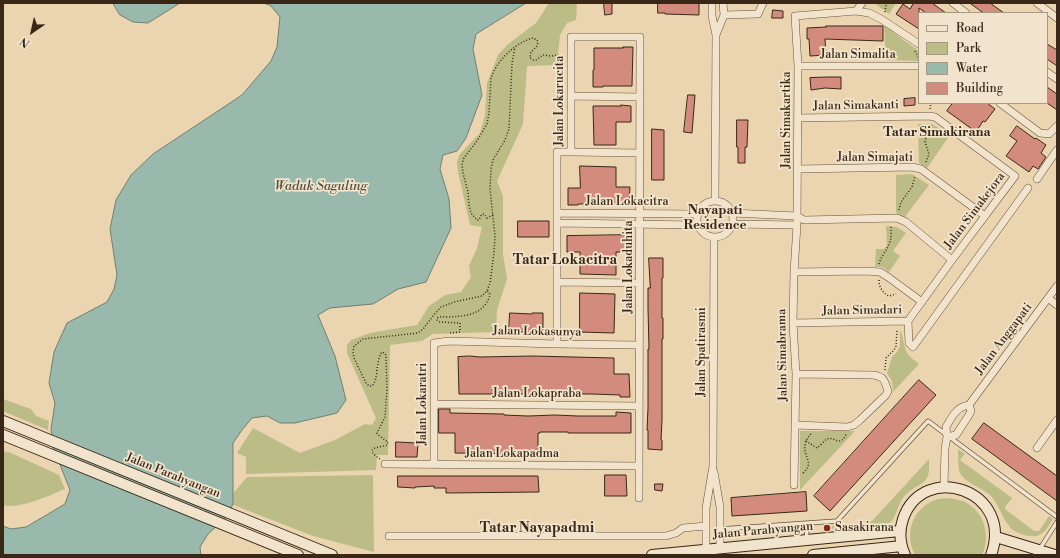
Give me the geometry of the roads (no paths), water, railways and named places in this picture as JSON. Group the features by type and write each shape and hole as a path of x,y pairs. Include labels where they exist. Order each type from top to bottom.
{"main road":[{"name":"Jalan Parahyangan","path":"3,421 332,555"},
{"path":"3,435 298,555"},
{"path":"813,555 903,551 900,531 904,515 914,501 920,496 936,489 953,487 970,493 981,501 989,511 993,520 996,537 991,555"},
{"name":"Jalan Parahyangan","path":"652,555 900,531"},
{"path":"996,537 1055,555"}],"street":[{"path":"712,3 712,16 716,35 715,201"},
{"path":"716,35 724,15 723,3"},
{"path":"724,15 758,14 763,3"},
{"path":"862,3 856,11 869,13 881,19 918,43"},
{"path":"953,3 965,12"},
{"path":"1037,3 1057,18"},
{"name":"Jalan Simakartika","path":"797,225 798,66 795,16 856,11"},
{"name":"Jalan Lokarucita","path":"557,344 557,152 571,152 571,37 640,37"},
{"name":"Jalan Lokaduhita","path":"639,498 640,37"},
{"name":"Jalan Simalita","path":"798,66 918,66"},
{"path":"1048,73 1057,79"},
{"path":"571,96 640,97"},
{"path":"1001,104 1040,133 1050,134 1057,126"},
{"name":"Jalan Simakanti","path":"798,118 935,117 1015,176"},
{"path":"1037,179 1057,150"},
{"path":"571,152 640,153"},
{"name":"Jalan Simajati","path":"798,169 912,167 921,170 985,216"},
{"name":"Jalan Simakejora","path":"922,302 1015,176"},
{"path":"908,321 909,343 913,346 1028,188"},
{"path":"715,201 725,204 732,213 733,224 728,232 714,238 703,233 697,225 698,214 703,206 706,203 715,201"},
{"name":"Jalan Lokacitra","path":"557,213 698,214"},
{"path":"732,213 797,216 804,220 897,218 906,222 952,260"},
{"path":"733,224 797,225 804,220"},
{"name":"Jalan Lokacitra","path":"557,223 697,225"},
{"name":"Jalan Simabrama","path":"794,481 796,374 793,322 797,225"},
{"name":"Jalan Spatirasmi","path":"706,550 706,508 713,466 714,238"},
{"path":"794,272 880,272 922,302"},
{"path":"557,282 640,283"},
{"name":"Jalan Anggapati","path":"944,487 945,448 947,437 946,426 959,408 964,405 969,405 1056,289"},
{"path":"1048,298 1057,305"},
{"name":"Jalan Simadari","path":"793,322 908,321 922,302"},
{"name":"Jalan Lokasunya","path":"434,343 449,341 639,345"},
{"name":"Jalan Lokaratri","path":"434,343 434,464"},
{"path":"795,425 847,427 854,424 886,395 888,391 881,376 796,374"},
{"name":"Jalan Lokapraba","path":"434,404 639,406"},
{"name":"Jalan Anggapati","path":"947,437 956,435 971,411 969,405"},
{"path":"1037,448 1056,423"},
{"name":"Jalan Lokapadma","path":"385,464 639,466"},
{"name":"Jalan Spatirasmi","path":"713,466 720,507 720,548"},
{"path":"389,536 666,536 676,533 683,528 706,526"}],"lane":[{"path":"720,529 837,521 928,421 947,437 1057,517"},
{"path":"1039,550 1057,522"},
{"path":"806,524 807,540"}],"water":[{"path":"113,3 180,3 148,23 133,22 120,15"},
{"name":"Waduk Saguling","path":"264,3 526,3 476,34 473,49 482,95 466,138 457,151 443,155 440,169 449,199 451,228 426,282 398,289 373,304 330,308 318,315 335,356 346,400 337,413 295,423 280,423 267,416 252,418 233,443 233,503 229,515 208,534 200,547 201,555 3,555 3,526 11,529 26,527 65,504 70,490 53,447 51,429 55,403 49,383 54,352 67,323 107,302 114,289 117,275 110,229 116,200 131,175 153,154 242,95 271,61 277,47 280,17 271,6"}],"place":[{"name":"Sasakirana","path":"827,528"}],"district":[{"name":"Tatar Simakirana","path":"937,133"},
{"name":"Nayapati Residence","path":"715,218"},
{"name":"Tatar Lokacitra","path":"565,261"},
{"name":"Tatar Nayapadmi","path":"537,529"}]}
